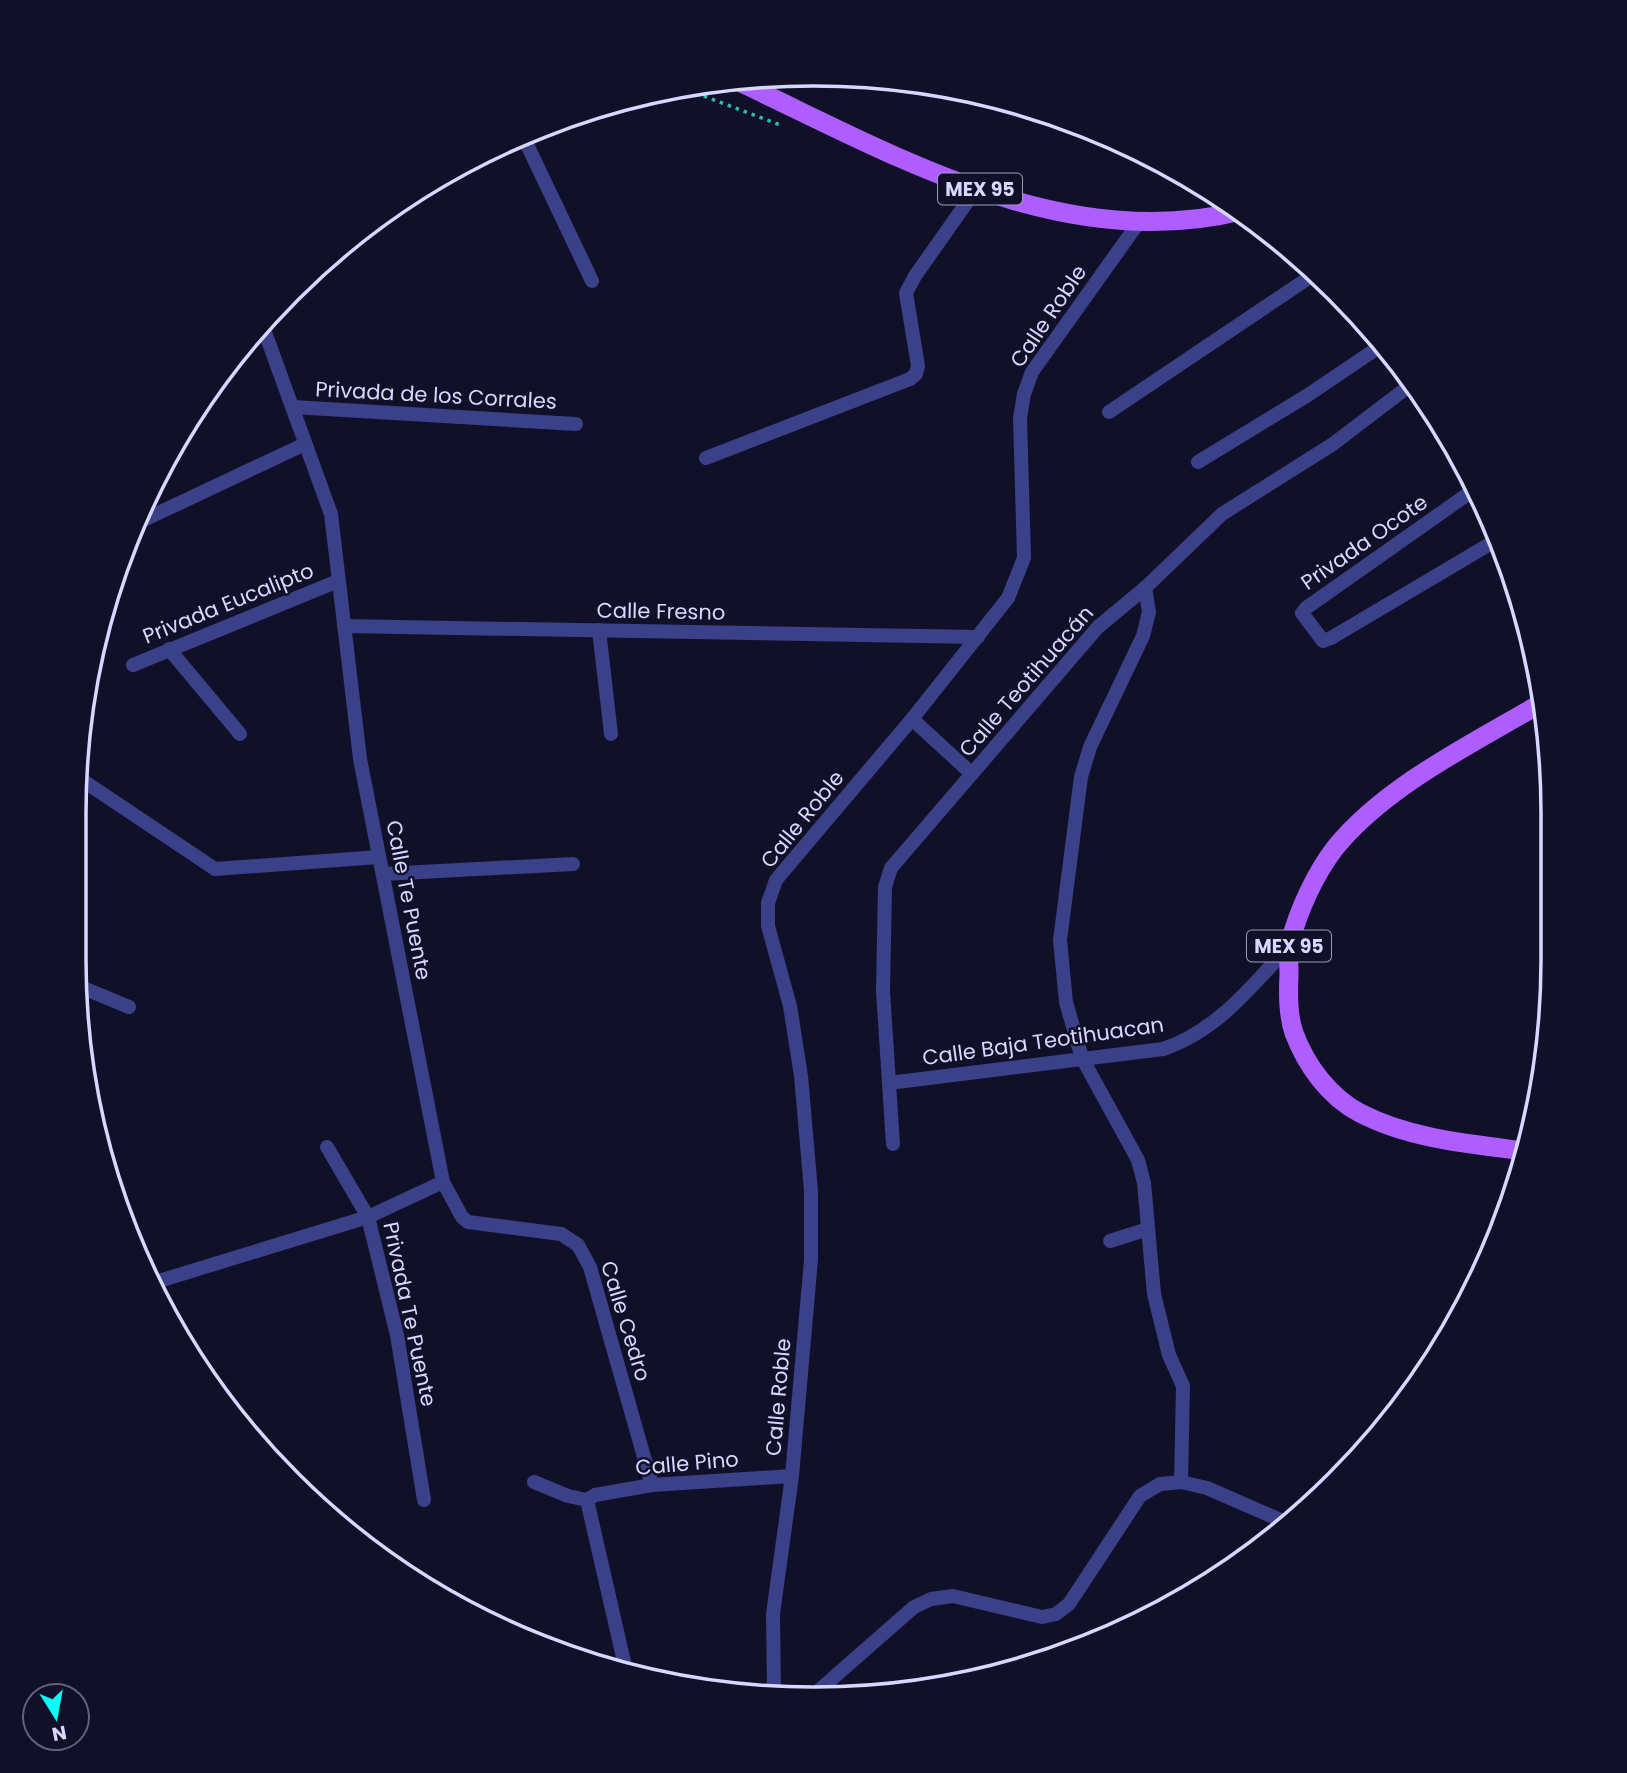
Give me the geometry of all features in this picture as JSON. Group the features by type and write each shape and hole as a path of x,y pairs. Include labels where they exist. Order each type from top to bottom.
{"main road":[{"name":"MEX 95","path":"753,88 935,173 1026,205 1139,222 1204,219 1227,214"},
{"name":"MEX 95","path":"1516,1150 1454,1141 1401,1129 1360,1113 1336,1097 1316,1074 1294,1032 1288,994 1289,946 1299,916 1335,848 1373,809 1410,782 1533,707"}],"street":[{"path":"527,145 593,281"},
{"path":"706,458 916,374 918,366 906,293 977,188"},
{"name":"Calle Roble","path":"774,1686 772,1614 792,1476 811,1260 811,1191 801,1076 790,1006 768,926 768,903 776,880 912,719 1008,598 1024,558 1020,418 1024,394 1032,372 1139,222"},
{"path":"1109,412 1307,280"},
{"name":"Calle Te Puente","path":"266,334 331,514 360,759 443,1182"},
{"path":"1198,462 1308,395 1374,350"},
{"name":"Calle Teotihuacán","path":"893,1144 883,991 885,887 891,868 1098,627 1145,588 1222,514 1333,444 1405,389"},
{"name":"Privada de los Corrales","path":"293,407 576,424"},
{"path":"150,516 305,444"},
{"name":"Privada Ocote","path":"1467,495 1306,608 1302,613 1304,618 1323,641 1331,638 1489,544"},
{"name":"Privada Eucalipto","path":"133,665 338,581"},
{"path":"1145,588 1149,612 1143,636 1090,747 1080,777 1060,940 1066,1002 1082,1058 1138,1160 1144,1183 1154,1294 1169,1355 1183,1386 1181,1482"},
{"name":"Calle Fresno","path":"344,626 978,637"},
{"path":"599,631 611,734"},
{"path":"169,649 240,734"},
{"path":"912,719 972,774"},
{"path":"87,783 215,869 379,857"},
{"path":"383,874 573,863"},
{"name":"Calle Baja Teotihuacan","path":"889,1083 1163,1049 1205,1030 1241,998 1289,946"},
{"path":"87,989 130,1007"},
{"name":"Privada Te Puente","path":"327,1147 368,1217 397,1335 424,1500"},
{"path":"161,1280 368,1217 443,1182"},
{"name":"Calle Cedro","path":"443,1182 462,1217 468,1222 561,1234 578,1245 590,1267 652,1485"},
{"path":"1110,1241 1148,1229"},
{"name":"Calle Pino","path":"587,1500 595,1495 652,1485 792,1476"},
{"path":"534,1482 568,1496 587,1500 624,1662"},
{"path":"823,1687 914,1607 931,1599 953,1596 1042,1617 1056,1614 1069,1604 1140,1496 1160,1484 1181,1482 1207,1488 1278,1519"}]}
